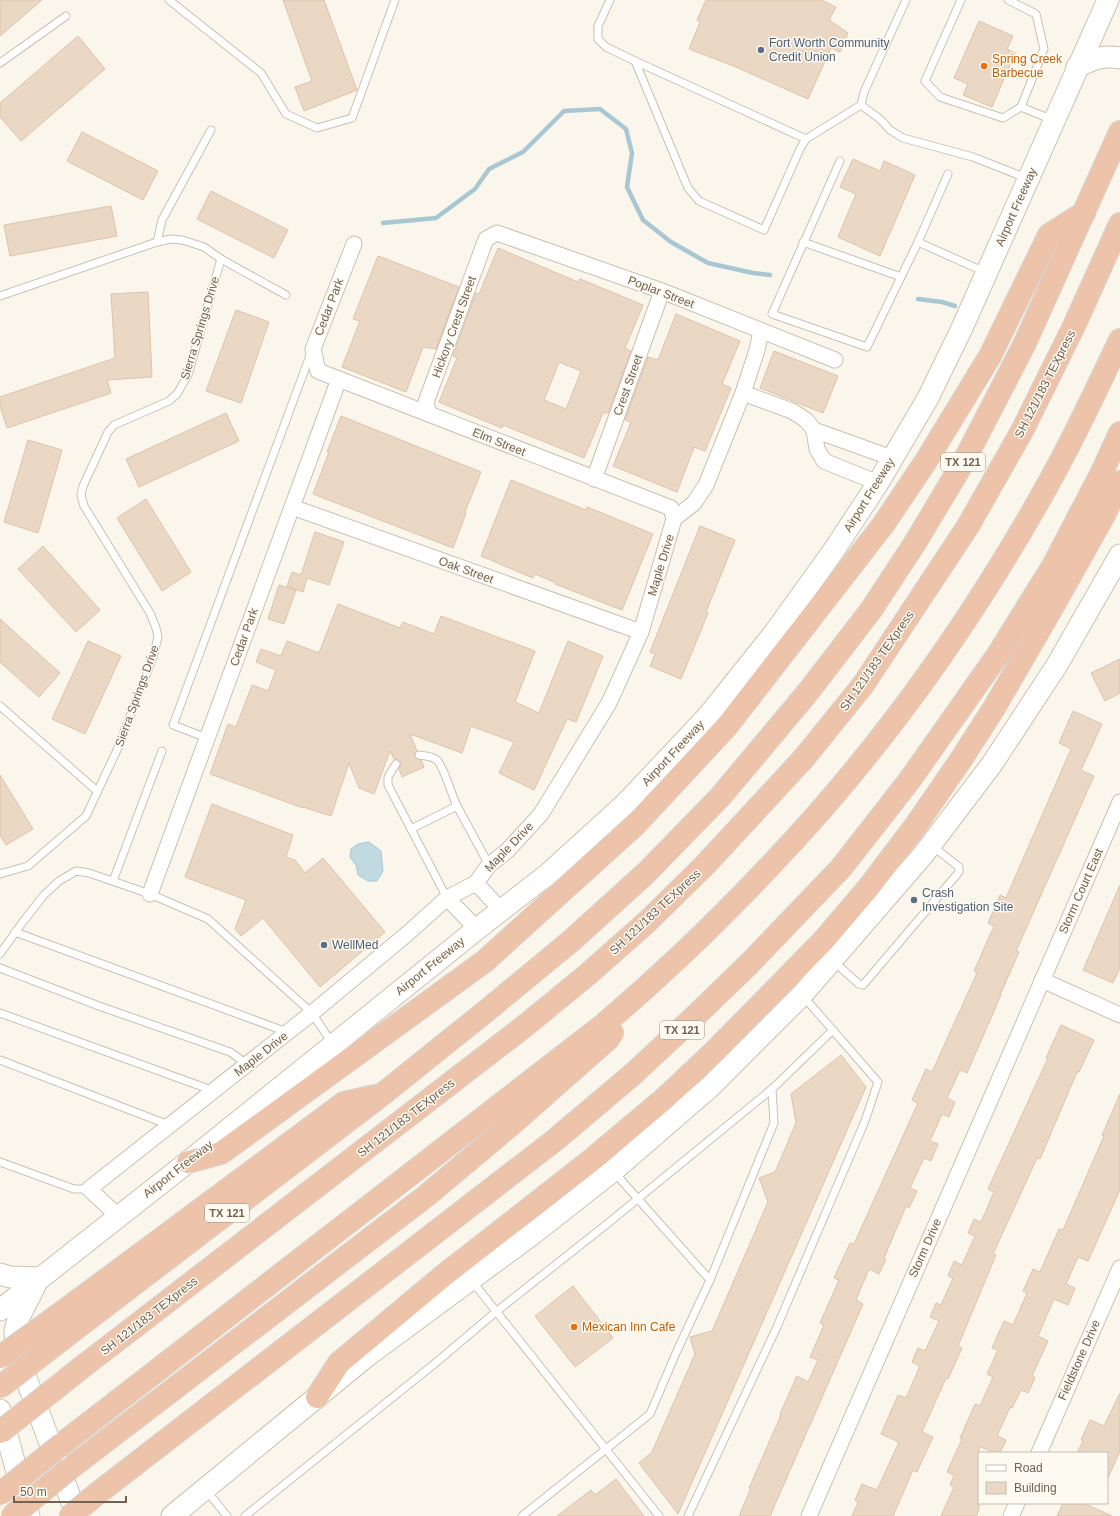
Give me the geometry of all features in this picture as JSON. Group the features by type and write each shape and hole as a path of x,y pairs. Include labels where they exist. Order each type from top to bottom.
{"highway":[{"name":"TX 121","path":"0,1387 384,1093 571,941 646,873 721,796 808,692 871,610 915,543 964,461 1024,345 1120,132"},
{"path":"188,1162 221,1153 485,961 636,824 726,726 882,525 926,461 990,356 1049,234 1084,213"},
{"name":"SH 121/183 TEXpress","path":"0,1432 495,1049 587,975 648,921 705,865 804,758 863,685 968,526 1022,431 1068,340 1120,224"},
{"path":"0,1494 62,1444 596,1031 655,979 714,923 770,866 818,813 875,744 924,680 971,613 1016,541 1052,476 1089,406 1120,340"},
{"name":"TX 121","path":"70,1516 555,1140 632,1075 750,963 841,868 910,781 993,663 1053,566 1102,472 1120,433"},
{"path":"316,1397 338,1363 443,1276 589,1162 664,1098 720,1046 823,941 911,832 962,758 994,708 1052,608 1103,517 1120,482"},
{"path":"12,1516 70,1469 426,1196 513,1123 608,1039 655,979"},
{"path":"0,1357 344,1103 384,1093"},
{"path":"77,1516 98,1493"}],"main road":[{"name":"Airport Freeway","path":"0,1310 188,1162 477,929 548,874 626,803 708,716 779,626 834,550 878,483 928,398 987,273 1108,0"},
{"path":"1113,0 1120,4"},
{"path":"1077,67 1093,59 1108,56 1120,58"},
{"path":"172,1516 367,1356 534,1233 613,1171 710,1087 802,995 931,845 992,764 1061,658 1120,555"},
{"path":"0,1274 10,1277 39,1278 18,1319 15,1331 16,1351 77,1516"},
{"path":"0,1410 29,1516"}],"street":[{"name":"Poplar Street","path":"486,239 497,233 662,291 835,360"},
{"name":"Hickory Crest Street","path":"429,414 426,402 486,239"},
{"name":"Cedar Park","path":"318,371 313,349 354,244"},
{"name":"Crest Street","path":"594,479 662,291"},
{"name":"Maple Drive","path":"89,1189 312,1013 407,934 447,898 476,883 489,865 507,850 541,814 609,703 641,632 674,519 694,503 706,485 743,393 758,350 761,331"},
{"name":"Elm Street","path":"318,371 671,508 674,519"},
{"name":"Cedar Park","path":"150,894 339,380"},
{"path":"743,393 792,411 806,420 814,430 817,449 824,461 878,483"},
{"path":"814,430 892,458"},
{"name":"Oak Street","path":"292,507 641,632"},
{"name":"Storm Court East","path":"1042,980 1120,802"},
{"path":"476,883 501,910"},
{"path":"447,898 477,929"},
{"path":"1042,980 1120,1014"},
{"name":"Storm Drive","path":"809,1516 1042,980"},
{"path":"89,1189 118,1216"},
{"name":"Fieldstone Drive","path":"1039,1452 1120,1268"},
{"path":"1011,1516 1017,1504"}],"lane":[{"path":"169,0 261,73 286,114 317,128 352,118 395,0"},
{"path":"610,0 598,26 598,39 606,47 635,62 806,139"},
{"path":"635,62 688,188 699,201 764,230 800,149 806,139 861,104 864,92 906,0"},
{"path":"961,0 925,80 940,97 1003,118 1021,107 1044,49 1036,14 1008,0"},
{"path":"0,63 66,16"},
{"path":"861,104 881,120 890,130 903,138 973,157 1028,178"},
{"path":"1021,107 1055,121"},
{"path":"157,242 162,220 211,130"},
{"path":"840,162 772,314 867,347 918,242 948,174"},
{"path":"0,296 157,242 171,239 182,240 204,247 221,259 286,295"},
{"path":"803,242 901,277"},
{"path":"918,242 987,273"},
{"name":"Sierra Springs Drive","path":"0,874 28,866 86,816 117,750 153,657 158,637 150,613 84,506 81,495 83,486 108,432 114,425 169,401 177,394 188,375 221,259"},
{"path":"207,738 172,725 313,349"},
{"path":"0,706 97,791"},
{"path":"113,881 162,751"},
{"path":"419,755 428,756 436,760 442,768 456,806 489,865"},
{"path":"396,764 388,777 388,785 447,898"},
{"path":"411,829 456,806"},
{"path":"832,960 859,984 863,984 878,967 959,872 959,867 931,845"},
{"path":"0,954 44,895 59,881 76,871 89,873 150,894 208,919 312,1013 334,1045"},
{"path":"15,932 288,1032"},
{"path":"0,968 99,1006 230,1052 248,1064"},
{"path":"688,1516 776,1329 865,1121 878,1082 802,995"},
{"path":"0,1013 214,1091"},
{"path":"244,1516 433,1365 497,1310 580,1246 772,1090 833,1030"},
{"path":"0,1060 169,1125"},
{"path":"522,1516 650,1414 710,1280 774,1123 772,1090"},
{"path":"0,1162 74,1189 89,1189"},
{"path":"613,1171 710,1280"},
{"path":"470,1279 497,1310 659,1516"},
{"path":"206,1489 227,1516"}],"water":[{"path":"369,842 381,851 383,871 377,881 368,881 358,875 356,865 350,857 351,849 358,844"}],"building":[{"path":"0,0 42,0 0,36"},
{"path":"283,0 324,0 357,90 304,111 295,87 312,81"},
{"name":"Fort Worth Community Credit Union","path":"706,0 821,0 836,7 829,20 848,33 840,52 831,48 808,99 736,67 689,49 700,22 697,20"},
{"name":"Spring Creek Barbecue","path":"979,21 1013,36 1007,49 1015,53 992,107 963,95 968,84 954,78"},
{"path":"78,36 105,69 21,141 0,117 0,103"},
{"path":"82,132 158,171 143,200 67,161"},
{"path":"853,159 880,171 884,161 915,175 880,256 838,237 856,194 840,187"},
{"path":"211,191 288,230 274,258 197,219"},
{"path":"111,206 117,236 10,256 4,225"},
{"path":"498,248 578,282 580,279 643,305 625,348 631,351 608,413 603,413 584,458 503,425 502,428 439,402 457,358 453,356 476,293 479,294","holes":["559,362 581,371 566,409 544,400"]},
{"path":"378,256 459,287 436,349 423,347 406,392 342,367 360,321 353,319"},
{"path":"148,292 152,377 107,380 111,393 7,428 0,406 0,397 115,358 111,294"},
{"path":"236,310 269,322 241,403 206,391"},
{"path":"676,314 740,341 722,384 731,388 705,451 694,447 677,492 613,466 631,422 625,420 648,357 658,360"},
{"path":"774,351 838,376 823,413 760,388"},
{"path":"226,413 239,441 139,487 126,459"},
{"path":"341,416 481,472 453,548 313,494"},
{"path":"28,440 62,450 38,533 4,522"},
{"path":"511,480 586,510 587,507 653,534 622,610 555,584 556,583 535,574 533,578 481,556"},
{"path":"146,499 191,572 162,591 117,518"},
{"path":"700,526 735,540 706,612 708,613 681,679 650,666 655,654 650,652"},
{"path":"315,532 344,542 329,585 307,578 303,592 287,586 292,572 301,575"},
{"path":"43,546 100,610 76,632 18,569"},
{"path":"279,585 296,590 284,624 268,619"},
{"path":"338,604 400,628 403,622 434,634 441,616 535,651 515,702 539,713 568,641 603,656 576,722 567,719 534,790 499,773 514,742 471,726 462,753 410,734 417,751 414,754 415,757 421,760 424,767 402,777 399,769 401,762 394,759 390,751 374,794 359,788 349,763 331,816 303,808 210,774 228,724 236,727 252,685 268,691 276,670 256,662 261,649 281,656 287,641 319,653"},
{"path":"0,619 60,673 39,697 0,662"},
{"path":"88,641 121,656 85,734 52,719"},
{"path":"1120,659 1120,693 1105,701 1091,673"},
{"path":"1073,711 1102,724 1081,770 1094,776 1016,951 1019,952 967,1073 960,1070 947,1098 955,1102 949,1117 942,1114 930,1141 938,1144 931,1161 924,1158 910,1188 917,1191 909,1208 906,1206 884,1258 886,1259 879,1274 869,1269 856,1300 863,1304 770,1516 739,1516 751,1488 749,1488 797,1376 808,1382 818,1360 810,1357 824,1325 820,1323 839,1280 834,1278 850,1243 854,1244 918,1103 912,1100 926,1069 932,1072 977,973 974,971 994,926 988,923 1000,895 1006,898 1071,749 1059,743"},
{"path":"0,775 33,829 6,845 0,835"},
{"path":"212,804 293,835 286,857 295,860 305,873 323,858 385,932 320,987 263,918 241,936 235,929 246,900 185,877"},
{"path":"1120,885 1120,968 1113,983 1083,970"},
{"path":"1061,1025 1094,1040 1079,1072 1077,1072 1040,1159 1037,1158 993,1254 996,1255 958,1346 962,1348 948,1379 946,1378 922,1432 933,1437 917,1472 913,1470 893,1516 852,1516 858,1502 855,1500 862,1484 877,1490 899,1442 881,1434 898,1395 906,1398 920,1366 912,1362 918,1348 925,1351 939,1321 930,1317 936,1303 941,1305 953,1278 948,1276 954,1261 962,1265 975,1236 968,1233 974,1219 981,1222 994,1192 988,1189 1048,1058 1046,1058"},
{"path":"841,1055 866,1087 678,1514 639,1463 652,1452 695,1354 690,1337 712,1331 768,1202 759,1178 775,1172 796,1123 791,1094"},
{"path":"1120,1094 1120,1190 1088,1261 1078,1257 1066,1284 1075,1288 1068,1305 1054,1299 1038,1336 1048,1341 1032,1376 1035,1378 1028,1393 1021,1390 1012,1408 1010,1407 997,1436 1006,1440 1000,1452 992,1452 979,1446 979,1509 976,1516 941,1516 954,1487 950,1485 954,1475 947,1472 962,1439 960,1438 975,1404 980,1406 993,1377 987,1374 998,1350 992,1348 1004,1321 1013,1325 1027,1293 1023,1291 1033,1269 1040,1272 1059,1229 1063,1230 1104,1136 1102,1135"},
{"name":"Mexican Inn Cafe","path":"573,1286 613,1338 575,1367 535,1316"},
{"path":"1120,1393 1120,1451 1108,1478 1108,1452 1078,1452 1090,1420 1104,1426"},
{"path":"616,1479 644,1516 557,1516 591,1490 595,1495"},
{"path":"1063,1504 1085,1504 1112,1516 1057,1516"}],"waterway":[{"path":"383,223 436,218 475,189 489,169 523,152 564,111 600,109 626,129 632,153 627,187 643,220 671,242 708,263 753,273 770,275"},
{"path":"918,299 942,302 955,306"}],"place":[{"name":"Fort Worth Community Credit Union","path":"761,50"},
{"name":"Spring Creek Barbecue","path":"984,66"},
{"name":"Crash Investigation Site","path":"914,900"},
{"name":"WellMed","path":"324,945"},
{"name":"Mexican Inn Cafe","path":"574,1327"}]}
